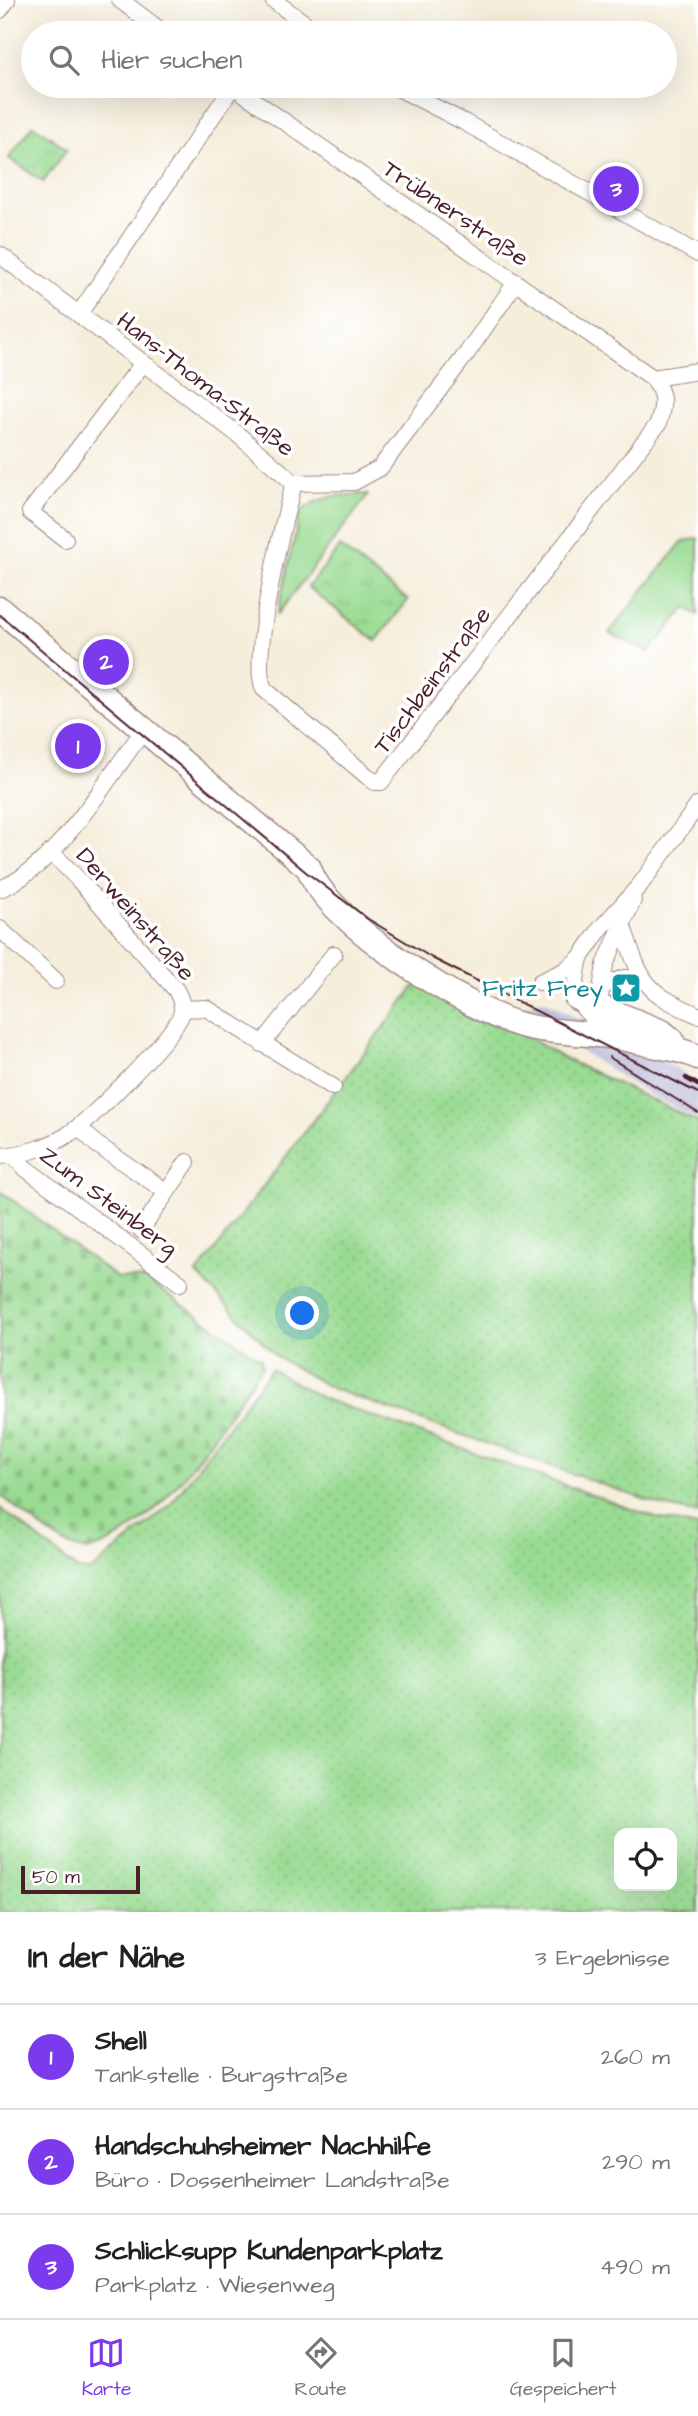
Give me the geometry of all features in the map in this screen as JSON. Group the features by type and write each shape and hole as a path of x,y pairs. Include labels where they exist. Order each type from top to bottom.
{"main road":[{"path":"0,609 309,868 324,896 385,950 479,1008 524,1026 622,1038 694,1055"},
{"path":"479,1008 505,1008 561,1020 589,1000 662,1032 694,1055"}],"street":[{"path":"0,10 7,0"},
{"path":"120,0 148,21"},
{"path":"273,0 302,21"},
{"path":"79,314 225,98"},
{"name":"Trübnerstraße","path":"250,98 653,378"},
{"path":"418,98 464,121 698,254"},
{"name":"Hans-Thoma-Straße","path":"0,255 236,433 294,483 354,482 380,468 516,282"},
{"path":"65,539 30,512 143,363"},
{"path":"653,378 698,371"},
{"name":"Tischbeinstraße","path":"294,483 284,517 268,606 261,654 261,682 264,689 367,776 375,782 381,782 658,424 664,405 662,390 653,378"},
{"path":"0,890 32,870 51,852 144,730"},
{"path":"540,982 564,971 580,958 601,928 640,885 698,805"},
{"name":"Derweinstraße","path":"51,852 78,878 176,990 183,1009"},
{"path":"589,1000 640,885"},
{"path":"622,924 642,979 668,1001 698,1015"},
{"path":"0,929 56,981"},
{"path":"262,1044 334,954"},
{"path":"580,958 575,980 622,1038"},
{"path":"589,1000 624,978 642,979"},
{"path":"183,1009 206,1008 333,1087"},
{"name":"Zum Steinberg","path":"5,1153 44,1146 79,1127 168,1034 183,1009"},
{"name":"Zum Steinberg","path":"79,1127 96,1144 167,1192"},
{"name":"Zum Steinberg","path":"5,1153 180,1283"},
{"name":"Zum Steinberg","path":"141,1230 187,1162"}],"shaded area":[{"path":"543,1000 683,1072 698,1089 698,1119 654,1097 517,1008"}],"green space":[{"path":"33,125 67,149 43,182 9,158"},
{"path":"368,495 277,615 300,513 320,500"},
{"path":"698,538 698,615 686,607 649,652 609,633 682,542"},
{"path":"340,547 408,600 376,641 308,587"},
{"path":"424,974 563,1058 698,1122 698,1514 663,1506 333,1389 277,1357 197,1274"},
{"path":"0,1191 117,1278 145,1279 261,1359 262,1366 168,1495 127,1531 102,1546 79,1549 59,1540 0,1495"},
{"path":"271,1369 324,1399 656,1518 698,1527 698,1912 0,1912 0,1508 78,1570 91,1571 169,1506"}],"tram line":[{"path":"0,615 306,872 368,919 432,958 698,1093"},
{"path":"609,1057 698,1113"}],"railway":[{"path":"686,1078 698,1085"}],"place":[{"name":"Schlicksupp Kundenparkplatz","path":"616,189"},
{"name":"Handschuhsheimer Nachhilfe","path":"106,662"},
{"name":"Shell","path":"78,746"},
{"name":"Fritz Frey","path":"626,988"}]}
